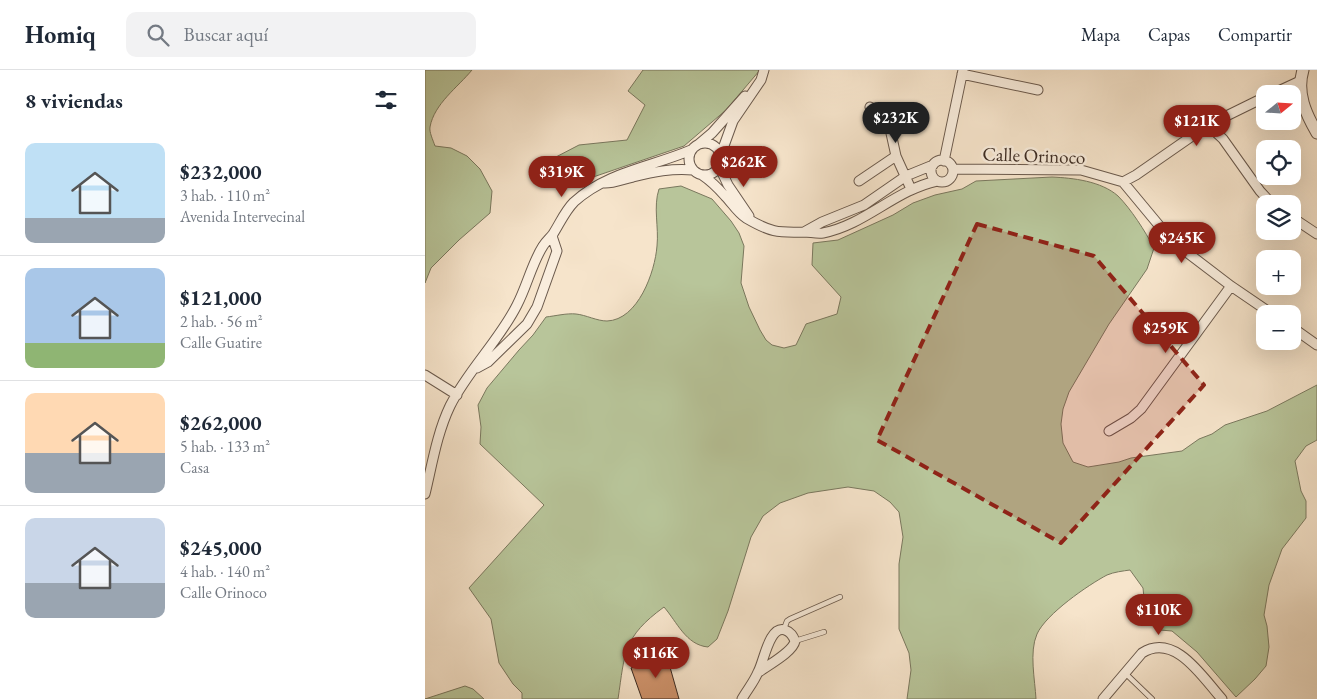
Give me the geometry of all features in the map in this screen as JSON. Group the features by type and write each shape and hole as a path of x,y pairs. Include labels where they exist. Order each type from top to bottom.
{"street":[{"path":"703,175 713,173 719,166 721,154 733,121 761,80 764,70"},
{"path":"944,161 963,72 1038,90"},
{"path":"1286,85 1301,75 1303,105 1317,133"},
{"path":"425,494 445,419 459,392 518,304 543,246 552,236 562,217 574,203 600,183 691,150 712,133 746,95 755,88"},
{"path":"1256,101 1208,125 1123,182 1172,241 1258,305"},
{"path":"871,107 887,115 897,156 911,189"},
{"path":"1208,125 1223,139 1264,195"},
{"path":"699,144 709,143 721,154"},
{"path":"691,150 689,160 693,170"},
{"path":"859,181 897,156"},
{"path":"600,183 615,182 664,170 679,168 693,170 703,175 725,196 739,213 752,221 783,234 821,233 845,226 871,214 911,189 937,181 944,182 950,179 953,169 949,163 938,161 906,176 864,205 804,232"},
{"path":"933,165 931,174 937,181"},
{"path":"719,166 731,190 752,221"},
{"name":"Calle Orinoco","path":"953,169 1081,170 1123,182"},
{"path":"841,214 840,221 845,226"},
{"path":"1301,223 1317,234"},
{"path":"474,370 488,362 527,324 542,296 557,251 552,236"},
{"path":"1109,431 1131,418 1141,409 1231,286"},
{"path":"518,304 533,313"},
{"path":"1301,334 1317,345"},
{"path":"425,375 435,380 442,380 459,392"},
{"path":"742,699 759,672 772,636 777,630 784,629 793,636 794,646 790,651 759,672"},
{"path":"1103,699 1142,653 1149,649 1163,648 1171,649 1185,658 1222,699"}],"lane":[{"path":"784,629 787,621 790,619 840,597"},
{"path":"795,641 824,632"},
{"path":"1125,673 1152,699"}],"highlighted area":[{"path":"977,224 1094,256 1204,385 1061,543 877,440"}],"green space":[{"path":"425,70 472,70 441,103 432,119 430,131 435,146 451,148 467,156 480,169 492,191 490,213 431,268 425,283"},
{"path":"643,70 760,70 726,110 684,146 558,189 529,171 579,145 627,140 645,105 628,91"},
{"path":"1052,177 1086,181 1111,191 1123,201 1133,214 1154,248 1147,269 1109,324 1069,392 1063,409 1061,424 1063,443 1073,462 1088,467 1131,458 1182,451 1225,425 1267,411 1317,385 1317,440 1306,446 1295,461 1301,491 1306,501 1306,518 1282,549 1269,585 1264,615 1269,647 1266,666 1255,679 1236,697 1197,652 1172,631 1160,630 1146,618 1143,588 1130,570 1107,575 1089,586 1058,609 1042,626 1037,634 1033,649 1036,699 907,699 911,670 909,653 899,629 899,564 903,537 899,512 890,502 874,491 848,487 808,493 780,503 763,516 751,537 728,611 717,639 708,647 694,642 688,637 664,607 641,627 628,647 622,669 618,699 522,699 522,693 513,684 499,663 491,619 469,588 544,505 480,444 481,427 478,405 487,388 533,335 546,317 576,314 607,321 618,319 628,313 636,304 643,293 656,257 656,203 659,189 681,186 712,199 731,221 739,233 744,246 741,283 749,307 766,340 772,345 784,348 796,345 806,324 837,314 841,297 812,265 813,243 838,240 893,215 913,203 935,195 962,189 976,181"},
{"path":"465,686 473,689 484,699 425,699"}],"building":[{"path":"666,653 679,699 642,699 631,668"}]}
